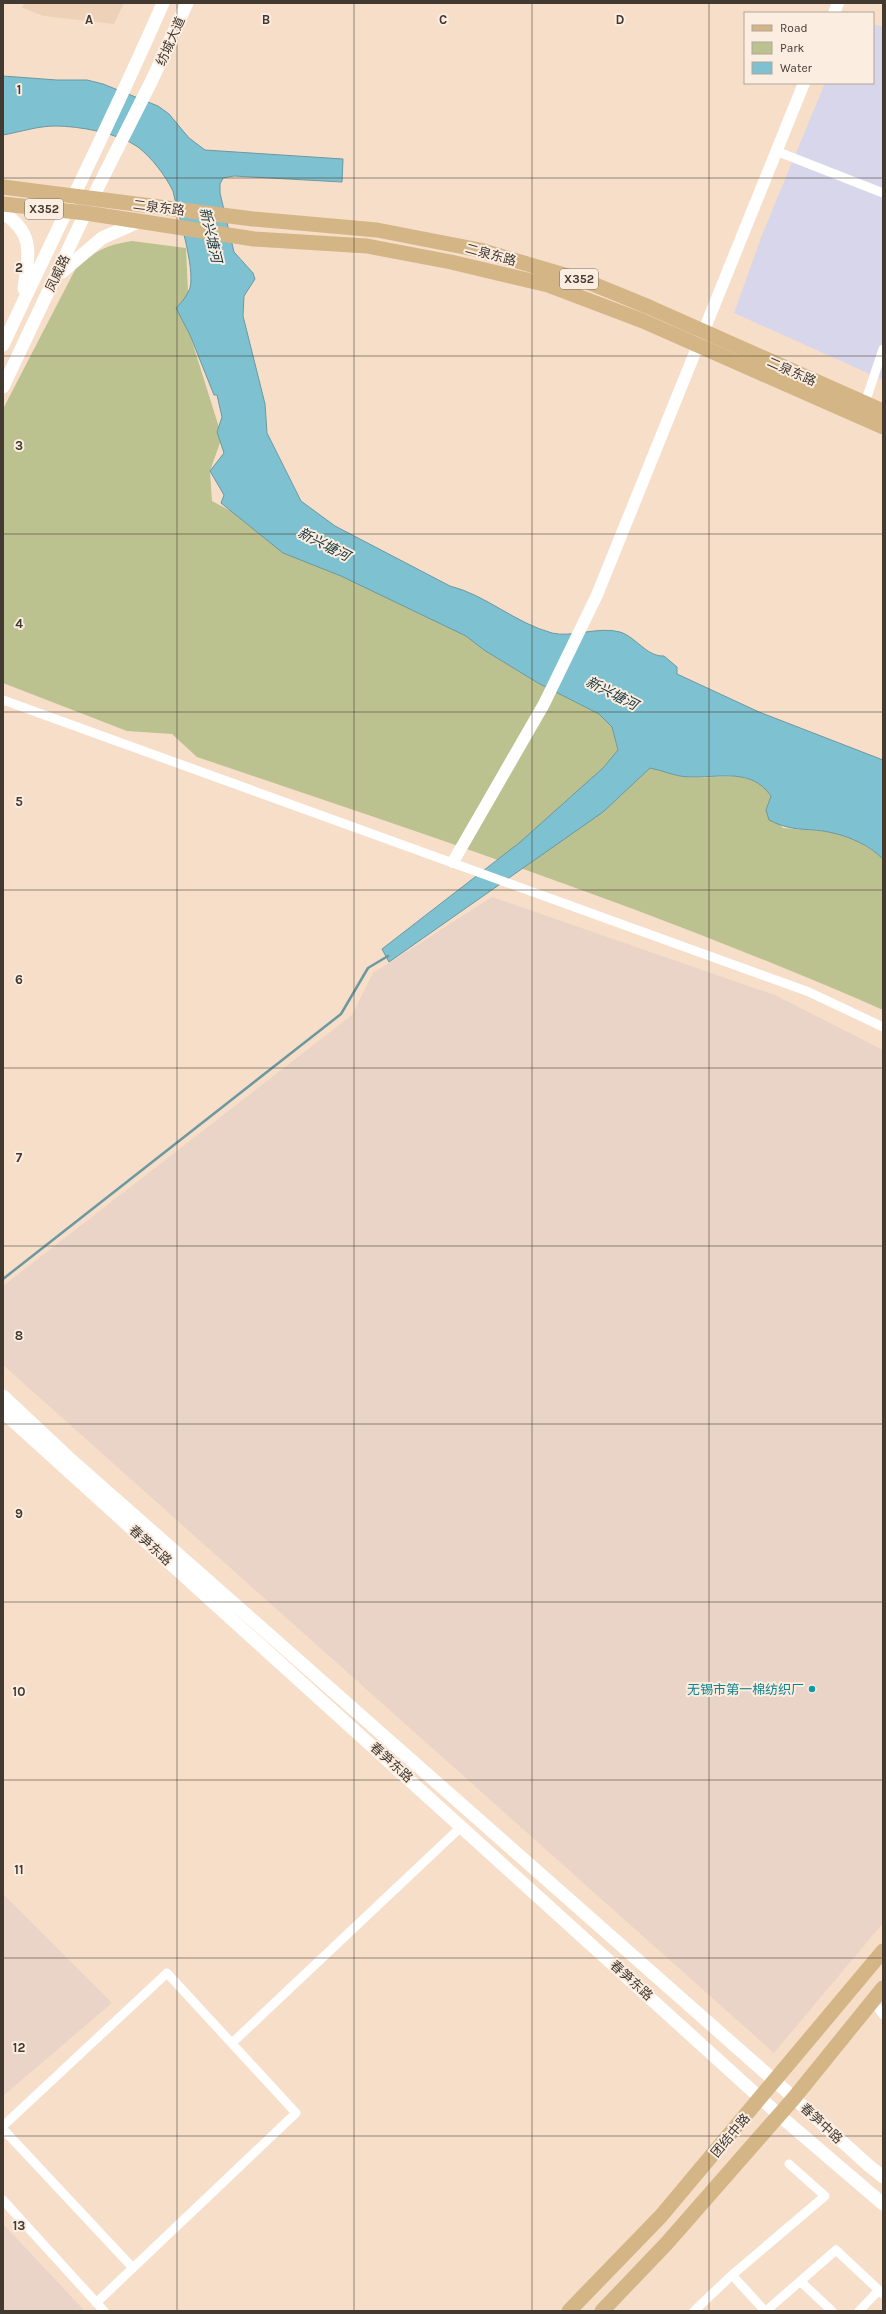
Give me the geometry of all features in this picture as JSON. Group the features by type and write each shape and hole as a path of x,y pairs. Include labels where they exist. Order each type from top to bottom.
{"main road":[{"name":"纺城大道","path":"93,153 133,72 163,3"},
{"name":"纺城大道","path":"113,159 152,80 187,3"},
{"name":"凤威路","path":"3,345 93,153"},
{"name":"凤威路","path":"3,387 113,159"},
{"name":"X352","path":"3,187 72,196"},
{"name":"二泉东路","path":"72,196 253,219 377,230 480,250 588,282 883,411"},
{"name":"X352","path":"3,204 86,213"},
{"path":"3,213 13,219 27,237 28,256 23,302"},
{"name":"二泉东路","path":"86,213 254,239 367,246 451,262 548,285 643,321 883,427"},
{"path":"54,281 69,264 102,238 138,222"},
{"name":"春笋东路","path":"3,1396 68,1457 775,2082"},
{"name":"春笋东路","path":"3,1412 462,1826 779,2115"},
{"name":"团结中路","path":"569,2311 661,2216 762,2098 883,1951"},
{"name":"团结中路","path":"602,2311 667,2243 794,2098 883,1988"},
{"name":"春笋中路","path":"775,2082 883,2177"},
{"name":"春笋中路","path":"779,2115 883,2204"}],"street":[{"path":"453,862 544,704 597,595 804,84"},
{"path":"776,151 883,193"},
{"path":"865,403 883,349"},
{"path":"3,700 809,992 883,1028"},
{"path":"232,2043 462,1826"},
{"path":"96,2303 133,2268 296,2112 167,1973 3,2127 133,2268"},
{"path":"873,2001 883,2015"},
{"path":"694,2311 732,2275 825,2196 789,2164"},
{"path":"3,2200 104,2311"},
{"path":"732,2275 766,2311 836,2250 881,2292 859,2311"},
{"path":"800,2281 832,2311"}],"shaded area":[{"path":"24,3 124,3 114,24 44,16 22,8"},
{"path":"874,24 883,27 883,380 734,313 762,235 825,84 874,84"},
{"path":"492,897 777,996 883,1050 883,1923 774,2053 3,1365 3,1286 352,1015 373,973"},
{"path":"3,1894 112,2003 3,2096"},
{"path":"3,2224 85,2311 3,2311"}],"green space":[{"path":"132,241 186,248 190,335 222,437 210,471 212,501 466,636 484,650 538,683 599,714 612,727 618,750 657,768 680,776 692,778 729,776 752,780 762,786 771,796 766,810 783,828 833,832 857,841 881,856 883,859 883,1010 799,974 629,907 457,845 197,757 172,734 127,731 3,683 3,409 76,268 89,257 101,250"}],"water":[{"name":"新兴塘河","path":"3,76 57,80 87,80 103,84 158,106 169,114 189,138 205,150 343,159 342,182 234,176 223,178 220,184 220,193 234,252 253,273 255,279 244,296 243,316 265,404 267,433 301,501 335,526 450,586 476,596 526,623 552,633 560,634 603,630 620,632 652,653 664,656 677,667 677,674 759,712 883,760 883,859 866,846 847,837 824,831 786,827 769,820 766,810 771,796 762,786 752,780 729,776 680,776 650,768 603,812 389,962 382,949 519,843 603,768 618,750 612,727 599,714 538,683 484,650 466,636 341,576 283,553 221,503 224,495 210,471 224,453 217,432 222,417 217,395 214,395 190,335 176,308 189,291 191,278 188,254 173,191 158,167 143,151 130,142 109,134 75,127 49,126 3,135"}],"waterway":[{"path":"3,1279 341,1014 368,968 388,956"}],"place":[{"name":"无锡市第一棉纺织厂","path":"812,1689"}]}
